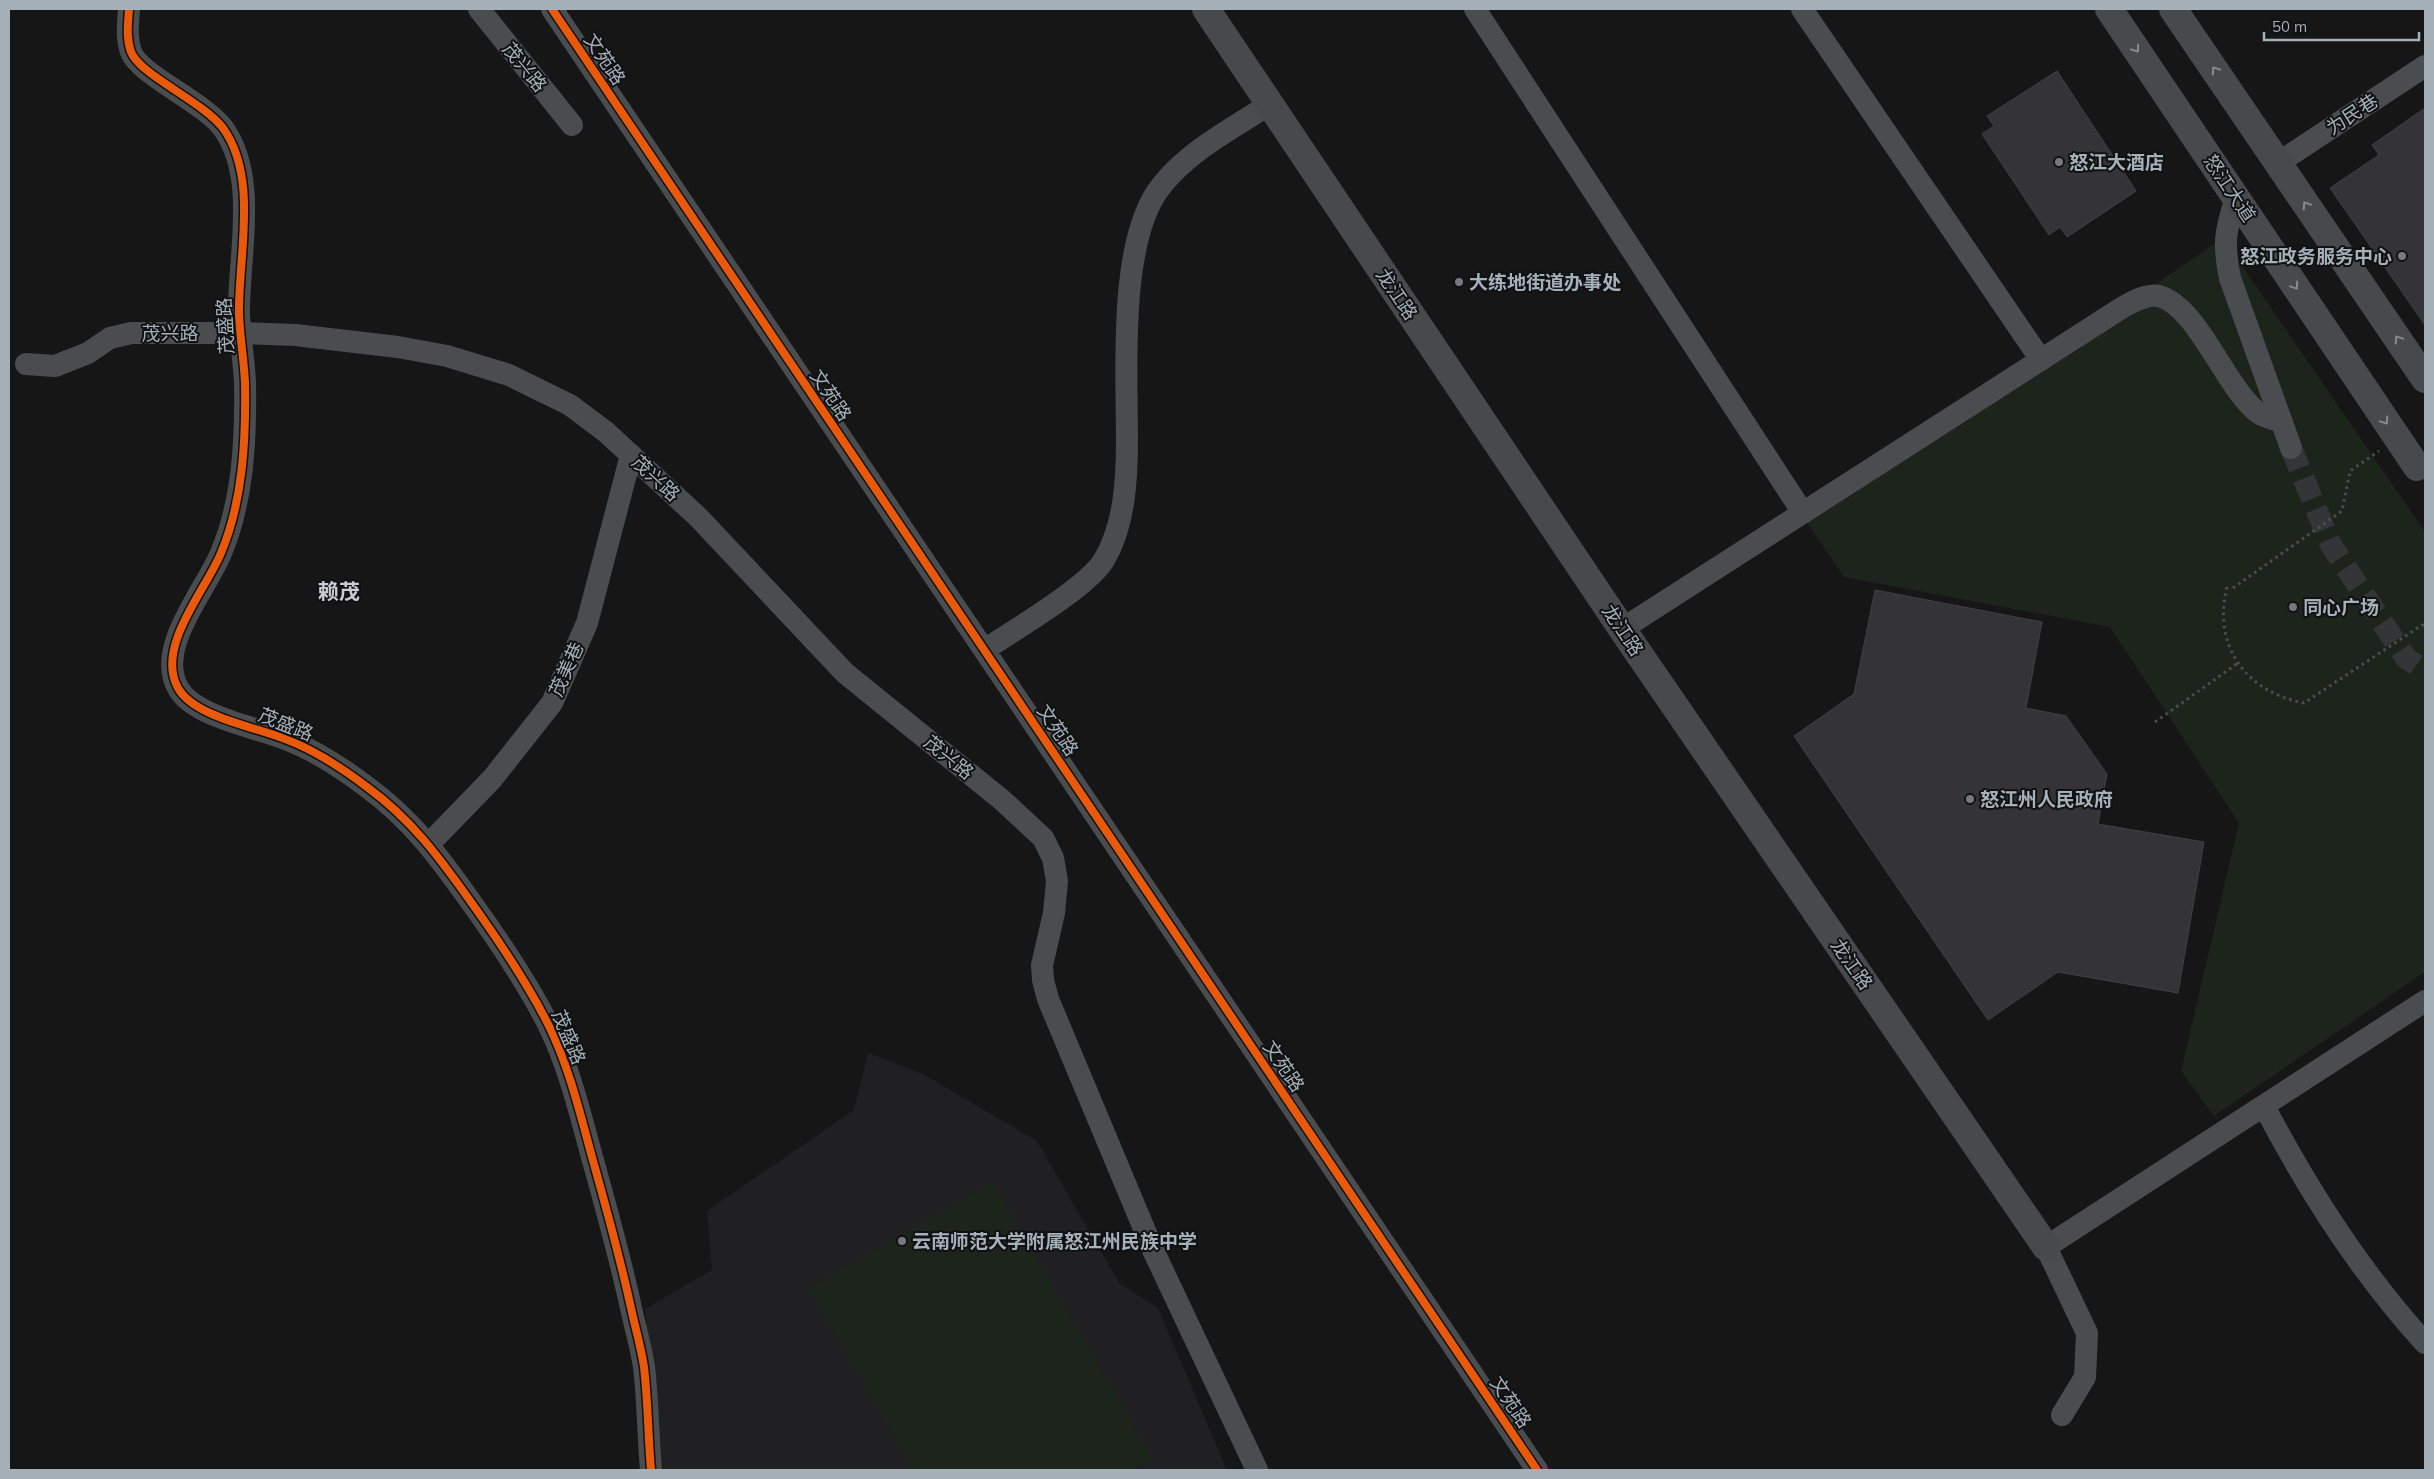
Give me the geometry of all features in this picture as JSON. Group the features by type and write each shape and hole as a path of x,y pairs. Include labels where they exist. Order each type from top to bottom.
{"main road":[{"name":"龙江路","path":"1206,9 1622,629 2046,1247"},
{"name":"怒江大道","path":"2109,9 2417,467"},
{"path":"2173,9 2425,379"}],"street":[{"name":"茂盛路","path":"129,9 128,40 134,58 142,66 197,103 210,114 228,136 238,160 244,199 240,333 244,372 244,427 240,481 232,520 220,557 177,639 172,661 174,678 181,694 195,705 219,716 286,739 336,765 385,800 429,844 495,936 534,999 558,1045 599,1183 641,1353 651,1470"},
{"name":"茂兴路","path":"479,9 572,125"},
{"name":"文苑路","path":"552,9 1537,1470"},
{"path":"1475,9 1802,513"},
{"path":"1802,9 2041,360"},
{"name":"为民巷","path":"2278,163 2425,66"},
{"path":"984,650 1087,580 1104,561 1117,532 1127,476 1127,324 1135,247 1143,216 1161,185 1190,156 1270,104"},
{"path":"2236,198 2226,226 2224,251 2239,305 2291,448"},
{"path":"1622,629 2123,307 2142,298 2158,296 2172,303 2188,317 2242,397 2258,413 2282,422"},
{"name":"茂兴路","path":"26,364 55,366 88,353 110,338 120,335 240,333 304,336 388,346 447,356 480,364 543,390 570,405 606,432 698,517 845,673 1002,800 1043,838 1053,858 1057,881 1054,913 1044,953 1043,980 1048,999 1153,1250 1257,1470"},
{"name":"茂美巷","path":"429,844 492,780 552,703 587,623 631,455"},
{"path":"2062,1415 2085,1378 2087,1333 2046,1247 2425,1001"},
{"path":"2264,1106 2287,1150 2326,1212 2373,1278 2425,1341"}],"path":[{"path":"2233,588 2342,511 2350,471 2397,439"},
{"path":"2226,587 2223,604 2224,627 2230,649 2238,663 2246,674 2268,692 2282,698 2304,703 2422,625 2425,626"},
{"path":"2155,722 2238,663"}],"shaded area":[{"path":"2223,238 2425,532 2425,972 2214,1116 2181,1071 2239,823 2110,627 1844,577 1806,521"},
{"name":"云南师范大学附属怒江州民族中学","path":"868,1053 923,1074 1037,1141 1119,1283 1158,1308 1227,1470 661,1470 645,1309 712,1270 707,1211 854,1110"},
{"path":"993,1181 1153,1459 1133,1470 914,1470 808,1288"}],"building":[{"name":"怒江大酒店","path":"2057,71 2136,191 2067,237 2060,227 2049,235 1982,134 1994,126 1987,116"},
{"name":"怒江政务服务中心","path":"2425,108 2425,325 2330,188 2379,155 2372,145"},
{"name":"怒江州人民政府","path":"1875,590 2042,622 2026,708 2066,716 2107,774 2098,824 2204,842 2178,993 2058,972 1988,1020 1794,736 1854,694"}],"tunnel":[{"path":"2291,448 2331,545 2406,658 2425,671"}],"cycle path":[{"path":"129,9 128,36 131,52 146,70 201,108 223,128 234,148 241,170 244,194 239,314 245,383 242,470 234,513 221,553 185,619 178,637 173,655 173,672 178,688 197,707 211,714 296,743 318,754 348,773 383,800 411,826 436,855 459,885 522,978 549,1026 568,1074 613,1232 644,1367 651,1470"},
{"path":"552,9 1537,1470"}],"place":[{"name":"怒江大酒店","path":"2059,162"},
{"name":"怒江政务服务中心","path":"2402,256"},
{"name":"大练地街道办事处","path":"1459,282"},
{"name":"同心广场","path":"2293,607"},
{"name":"怒江州人民政府","path":"1970,799"},
{"name":"云南师范大学附属怒江州民族中学","path":"902,1241"}],"district":[{"name":"赖茂","path":"339,592"}]}
